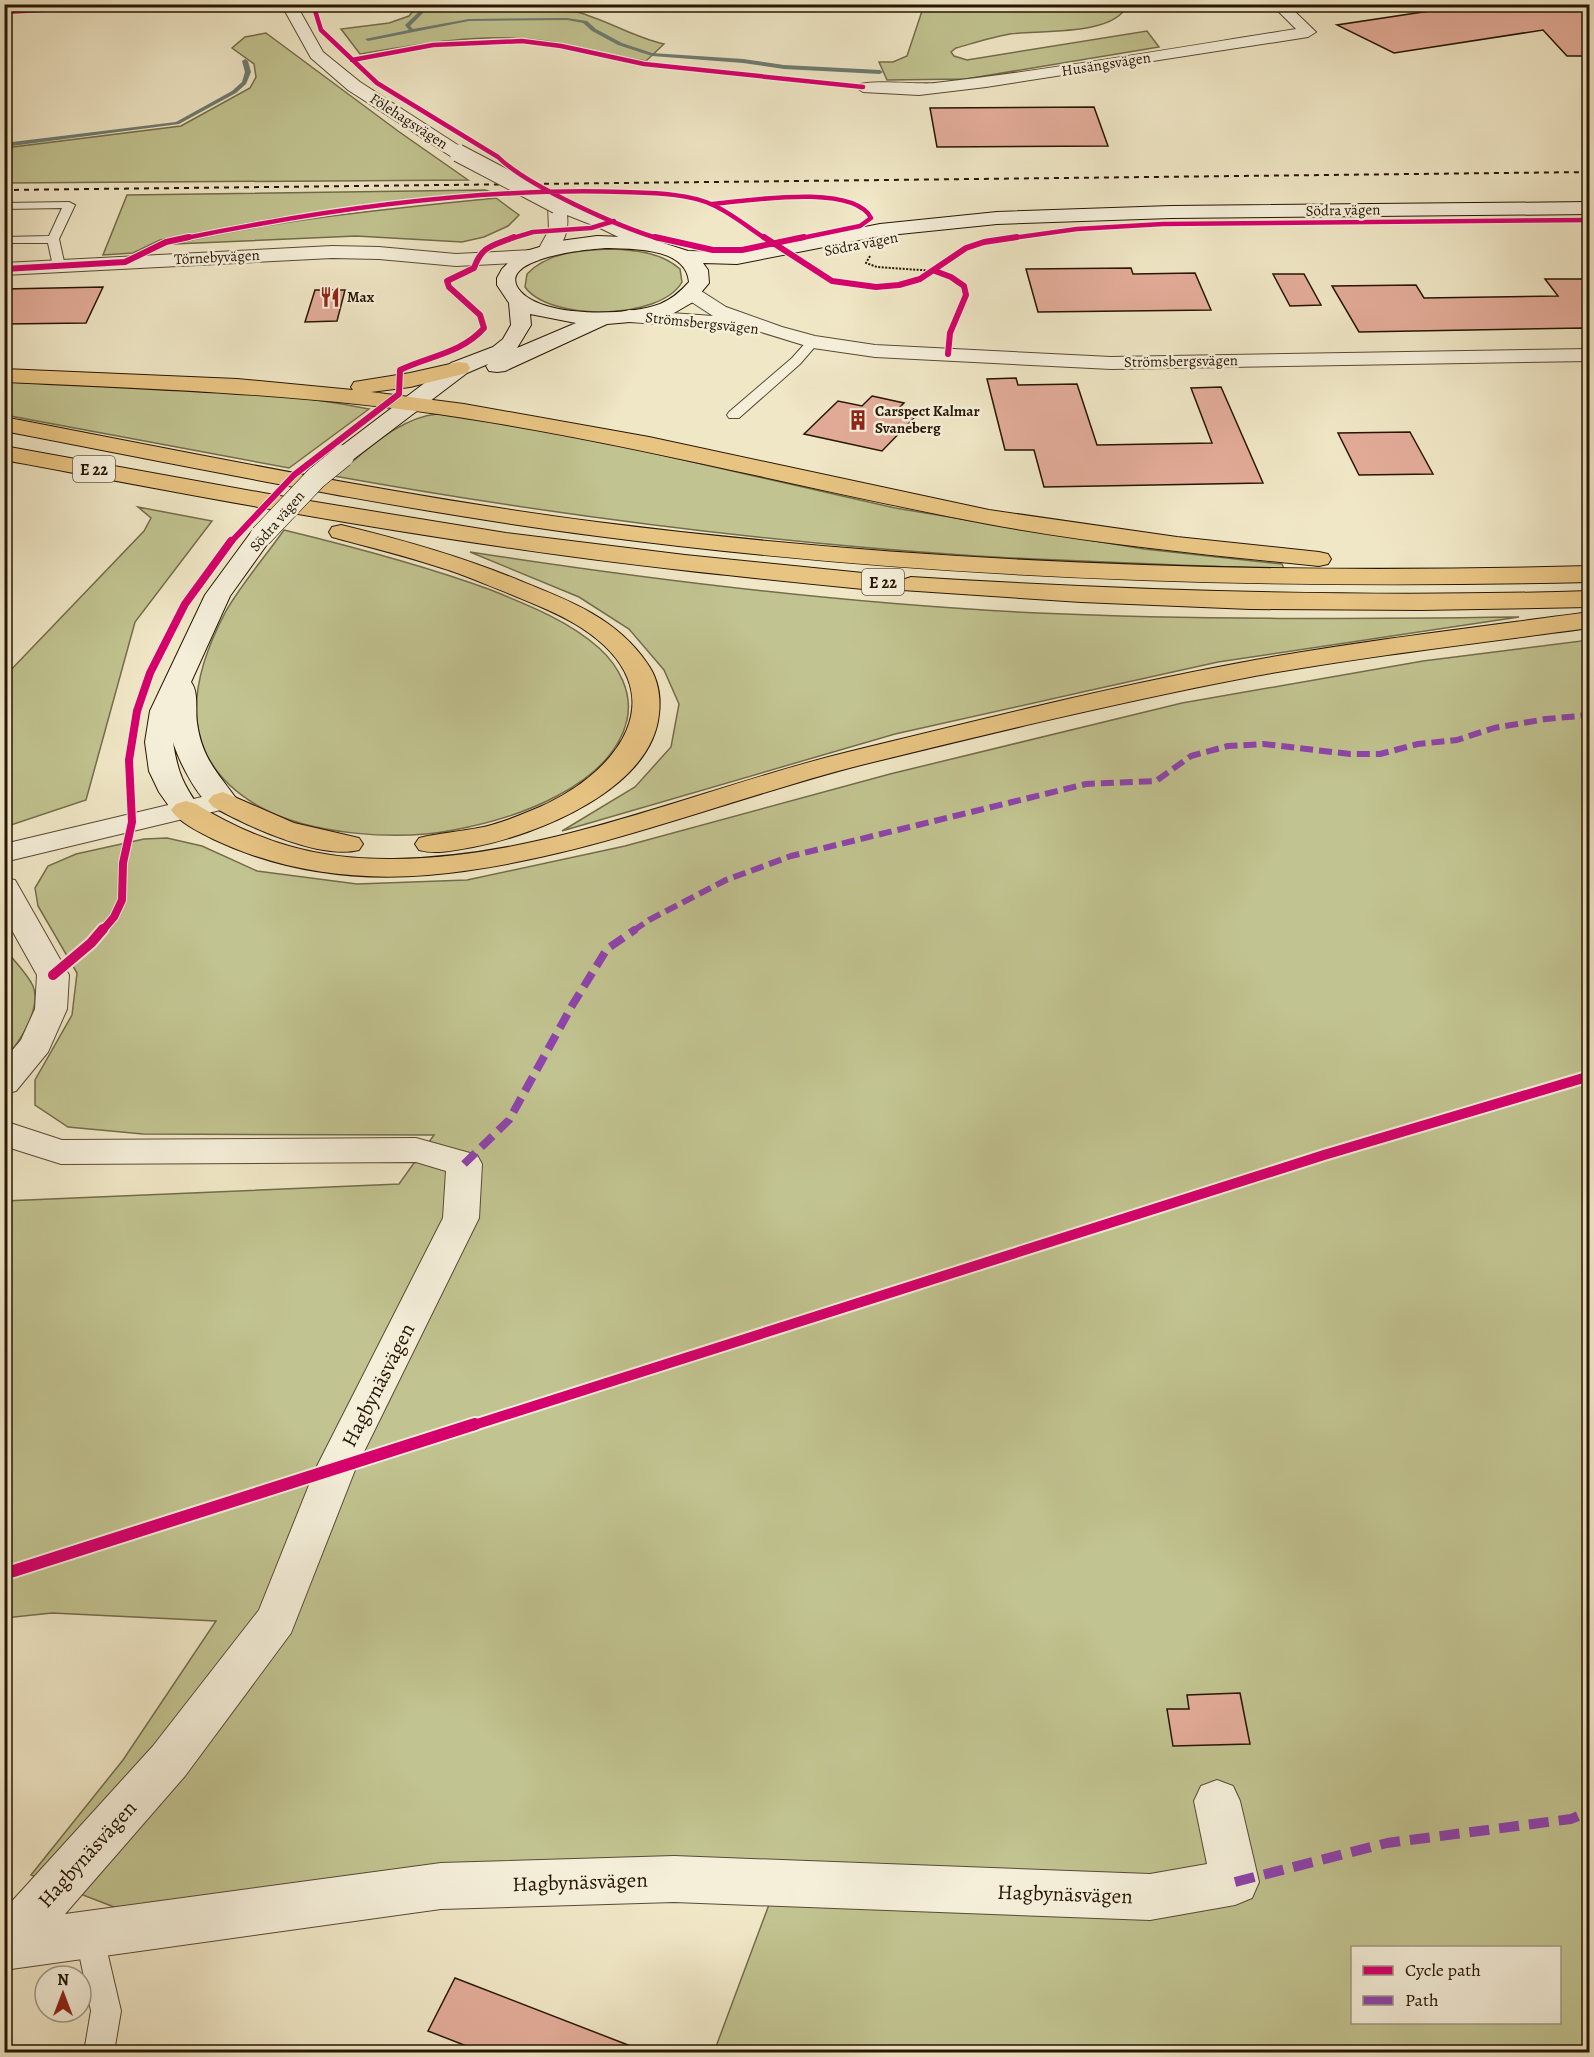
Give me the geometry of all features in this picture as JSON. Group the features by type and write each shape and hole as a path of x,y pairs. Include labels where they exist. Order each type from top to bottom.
{"highway":[{"path":"310,391 468,372 467,385 459,397 459,403 464,411"},
{"path":"4,375 310,391 413,404 649,444 989,517 1089,533 1269,554 1518,577"},
{"name":"E 22","path":"4,424 442,506 595,529 755,548 913,562 1241,578 1518,577 1590,574"},
{"name":"E 22","path":"4,453 183,486 576,550 745,570 1091,597 1393,604 1590,599"},
{"path":"183,486 467,568 545,599 585,618 627,652 642,675 648,700 647,722 635,747 615,772 550,814 510,829 460,841 408,846 356,845 309,838 266,824 223,801"},
{"path":"186,810 212,828 243,843 290,858 333,865 384,868 479,860 594,834 843,762 1022,718 1178,684 1414,644 1590,620"}],"street":[{"path":"4,6 40,4"},
{"name":"Fölehagsvägen","path":"288,4 317,55 354,86 458,153 558,206 615,227 650,245"},
{"name":"Husängsvägen","path":"863,87 919,90 986,82 1308,32 1278,4"},
{"path":"513,295 508,277 511,271 540,253 559,230 558,206"},
{"name":"Fölehagsvägen","path":"558,206 578,229 574,244"},
{"name":"Södra vägen","path":"650,245 684,257 725,258 751,256 830,239 924,224 997,218 1097,214 1590,208"},
{"name":"Södra vägen","path":"468,372 560,336 621,317 666,307 695,288 774,262 870,241 969,227 1097,214"},
{"name":"Törnebyvägen","path":"4,269 56,252 332,252 477,260 540,253 574,244 611,242 650,245"},
{"path":"684,257 697,269 695,288"},
{"name":"Törnebyvägen","path":"429,258 553,314 582,318 621,317"},
{"name":"Strömsbergsvägen","path":"695,288 702,302 719,311 775,331 813,342 874,351 1111,363 1590,355"},
{"name":"Södra vägen","path":"186,810 172,792 163,771 159,741 164,711 218,595 261,536 309,485 343,456 413,404 512,343 521,325 513,295"},
{"name":"Strömsbergsvägen","path":"621,317 704,320 775,331"},
{"name":"Södra vägen","path":"182,671 184,737 195,765 205,782 223,801"},
{"path":"4,853 223,801"},
{"path":"4,887 53,975 51,1009 36,1044 4,1083"},
{"name":"Hagbynäsvägen","path":"4,1133 61,1152 416,1150 464,1164 461,1218 335,1470 276,1620 169,1761 5,1946"},
{"name":"Hagbynäsvägen","path":"5,1946 441,1886 675,1879 1150,1897 1235,1882 1217,1801"}],"lane":[{"path":"4,206 69,206 56,252"},
{"path":"4,240 56,252"},
{"path":"4,252 56,252"},
{"path":"734,415 796,361 813,342"},
{"path":"89,1934 105,2011 99,2052"}],"path":[{"path":"878,254 869,256 866,263 877,267 935,271"}],"green space":[{"path":"449,4 468,7 577,12 664,44 646,61 552,42 516,38 449,41 360,54 341,29 389,23 409,16 413,11 411,5"},
{"path":"924,5 1127,5 1120,15 1093,27 1010,34 956,48 951,52 954,56 967,60 1147,31 1159,47 966,79 887,80 879,62 893,62 907,56"},
{"path":"266,33 468,180 5,183 5,148 181,126 250,88 256,77 254,64 232,48 245,37"},
{"path":"485,190 491,192 276,218 160,240 133,253 103,255 127,195"},
{"path":"496,198 519,215 508,226 484,237 462,242 356,236 174,244 294,221"},
{"path":"610,249 656,255 680,269 682,282 670,295 652,304 630,310 605,312 580,311 557,306 538,298 525,287 527,274 545,261 565,254"},
{"path":"4,382 233,391 279,395 369,409 289,468 5,415"},
{"path":"437,414 459,415 592,439 895,508 1144,549 1282,564 1284,569 977,556 815,543 654,525 494,503 334,476 395,429 422,417"},
{"path":"138,507 212,521 135,622 86,800 5,827 5,676 144,531 151,518"},
{"path":"284,530 440,572 534,608 575,630 606,655 623,681 628,710 627,720 617,744 602,764 557,796 504,818 454,830 407,835 355,833 304,824 260,807 233,788 214,767 202,744 197,720 197,694 203,667 226,611"},
{"path":"470,552 753,590 966,609 1218,618 1519,617 1218,662 1087,691 895,734 562,831 635,787 671,747 679,704 664,670 629,629 579,597"},
{"path":"1589,640 1589,2052 714,2052 783,1867 127,1912 31,1875 123,1760 216,1621 52,1613 5,1618 4,1201 399,1184 434,1135 143,1134 68,1127 35,1105 35,1080 72,1015 77,973 38,906 35,888 48,866 76,854 144,839 167,838 202,846 257,871 357,884 467,880 625,846 890,774 1182,703 1423,661"},
{"path":"4,948 24,971 33,986 35,995 28,1025 17,1044 5,1058"}],"building":[{"path":"1476,4 1590,4 1590,56 1567,56 1543,30 1394,53 1337,25"},
{"path":"1094,107 1108,146 937,147 930,108"},
{"path":"1131,268 1133,274 1195,273 1211,310 1038,312 1026,269"},
{"path":"1273,274 1304,274 1321,305 1290,306"},
{"path":"1545,279 1590,279 1590,337 1582,328 1359,332 1332,286 1416,285 1424,298 1558,296"},
{"path":"103,287 86,323 4,324 4,289"},
{"path":"315,290 345,290 337,321 305,322"},
{"path":"1016,378 1018,385 1077,384 1097,445 1212,443 1191,388 1221,387 1263,483 1044,487 1034,450 1005,450 987,379"},
{"name":"Carspect Kalmar Svaneberg","path":"872,396 904,403 894,413 915,417 882,451 804,434 838,401 862,406"},
{"path":"1410,432 1433,474 1359,475 1338,433"},
{"path":"1240,1693 1250,1744 1173,1746 1167,1709 1189,1709 1187,1695"},
{"path":"455,1978 641,2050 640,2052 482,2052 428,2031"}],"waterway":[{"path":"411,29 407,26 430,4"},
{"path":"368,39 469,20 567,19 585,22 594,30 620,44 652,54 743,61 784,67 880,72"},
{"path":"4,145 177,123 234,92 244,83 248,72 245,61"}],"railway":[{"path":"4,190 1590,172"}],"marked path":[{"path":"464,1164 509,1120 573,1004 607,949 649,920 726,880 791,856 1086,784 1156,781 1191,756 1228,746 1264,744 1350,754 1380,754 1418,744 1457,740 1494,728 1546,719 1590,715"},
{"path":"1235,1882 1387,1843 1571,1819 1590,1811"}],"cycle path":[{"path":"4,12 153,4"},
{"path":"313,4 321,30 377,83 498,157 510,169 593,212 652,237 713,250 742,250 860,226 871,218 863,207 850,201 832,198 790,197 712,204"},
{"path":"352,60 433,45 522,41 561,46 644,64 863,87"},
{"path":"4,269 125,262 166,242 230,229 338,212 488,195 582,191 667,194 712,204 832,281 876,287 899,285 920,279 966,248 984,242 1077,229 1163,224 1590,220"},
{"path":"53,975 91,943 114,917 122,900 123,863 132,822 129,760 137,711 150,673 185,604 236,535 294,475 399,394 400,370 467,344 484,328 480,315 449,287 447,281 474,268 479,254 484,249 533,232 591,228 614,221"},
{"path":"935,271 951,277 964,286 966,295 950,333 948,354"},
{"path":"4,1574 1324,1155 1590,1076"}],"place":[{"name":"Max","path":"330,297"},
{"name":"Carspect Kalmar Svaneberg","path":"858,420"}]}
